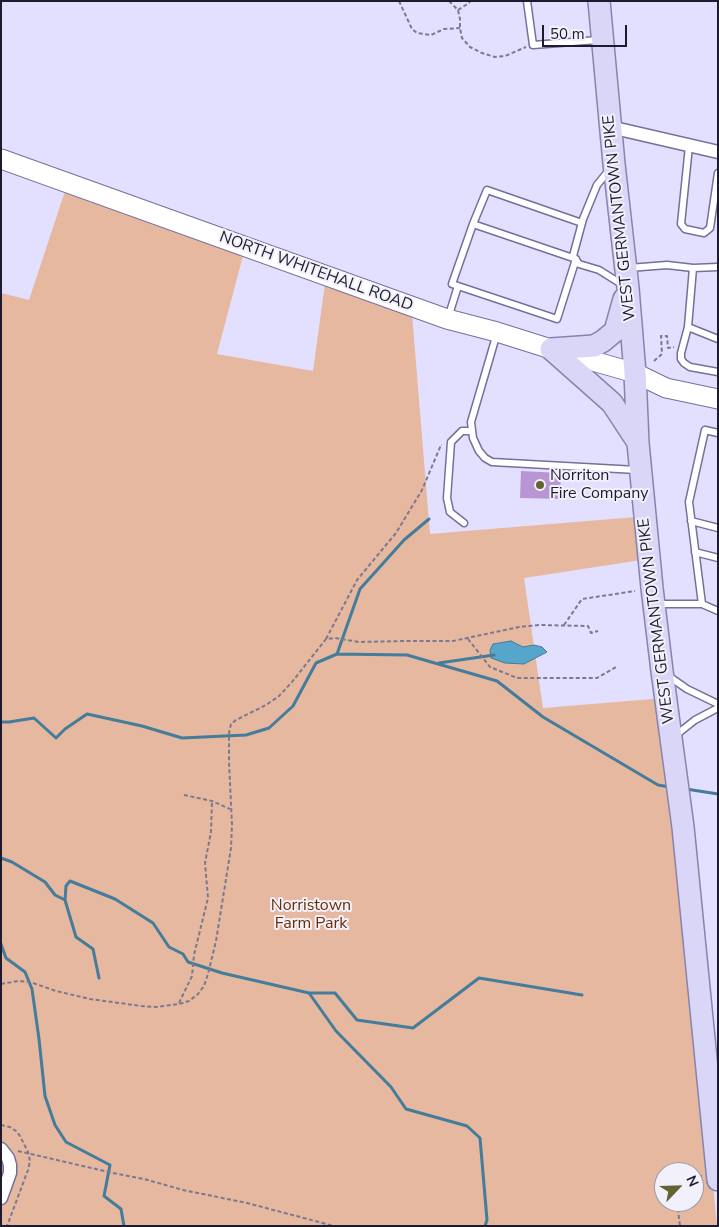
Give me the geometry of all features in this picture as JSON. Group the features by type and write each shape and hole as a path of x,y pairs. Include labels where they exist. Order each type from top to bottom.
{"main road":[{"name":"WEST GERMANTOWN PIKE","path":"598,1 627,278 635,373 640,470 662,671 683,827 718,1180"},
{"name":"NORTH WHITEHALL ROAD","path":"1,159 447,319 635,373 666,388 718,400"},
{"path":"551,349 594,346 615,331 627,278"},
{"path":"551,349 612,403 638,442"}],"street":[{"path":"610,127 718,152"},
{"path":"1,1149 8,1158 10,1165 10,1172 1,1198"}],"lane":[{"path":"527,1 533,45 602,40"},
{"path":"689,146 681,224 685,229 704,233 710,228 718,173"},
{"path":"614,164 597,185 582,223 573,256 579,264 627,278 667,265 718,268"},
{"path":"576,260 557,319 452,284 487,190 582,223"},
{"path":"473,224 576,260"},
{"path":"693,268 688,327 681,359 690,367 718,372"},
{"path":"447,319 458,286"},
{"path":"688,327 718,340"},
{"path":"497,332 471,422 473,438 485,458 492,462 640,470"},
{"path":"702,604 689,502 705,430 718,433"},
{"path":"464,523 450,512 447,498 452,442 462,431 472,431"},
{"path":"692,521 718,528"},
{"path":"696,552 718,558"},
{"path":"653,596 702,604 718,611"},
{"path":"662,671 687,689 718,706 695,720 671,739"}],"path":[{"path":"399,1 412,29 417,33 431,35 444,29 460,28"},
{"path":"449,1 458,10 462,38 470,47 495,57 505,56 533,45"},
{"path":"458,10 469,4 470,1"},
{"path":"654,361 662,354 661,336 667,336 668,348 683,346"},
{"path":"1,984 18,981 30,982 56,991 90,999 156,1007 189,1001 198,994 204,986 216,941 231,848 229,734 232,724 236,720 266,706 279,696 305,667 326,639 357,580 396,533 422,490 441,445 452,442"},
{"path":"563,626 582,599 653,596"},
{"path":"326,639 335,638 358,642 453,641 519,627 540,625 588,626 591,633 598,631"},
{"path":"468,639 490,667 516,678 596,678 616,667"},
{"path":"184,795 212,801 230,809"},
{"path":"179,1004 192,976 194,955 208,898 205,863 211,832 212,801"},
{"path":"28,1152 334,1226"},
{"path":"678,1212 680,1226"}],"green space":[{"name":"Norristown Farm Park","path":"70,176 244,252 217,354 313,371 326,276 412,314 430,534 648,516 648,559 524,578 543,708 665,698 717,1226 1,1226 1,293 29,300"}],"water":[{"path":"511,641 523,647 534,645 542,647 547,652 524,664 505,663 491,658 490,650 493,644"}],"building":[{"name":"Norriton Fire Company","path":"521,471 561,473 560,499 520,498"}],"waterway":[{"path":"337,654 360,589 404,540 429,519"},
{"path":"1,722 34,718 56,738 65,729 87,714 142,726 182,738 246,735 269,728 293,706 316,663 337,654 407,655 497,681 543,717 658,785 670,787"},
{"path":"439,663 494,655"},
{"path":"686,789 718,794"},
{"path":"1,858 12,862 45,882 55,895 65,900 66,886 70,881 115,899 153,923 169,947 183,954 188,962 222,973 309,993 336,1031 391,1087 406,1109 467,1126 480,1138 487,1220 485,1226"},
{"path":"65,900 76,937 93,949 99,978"},
{"path":"1,944 6,958 25,972 32,989 45,1096 55,1125 66,1142 110,1165 104,1196 121,1209 124,1226"},
{"path":"310,993 335,993 357,1020 413,1028 479,978 582,995"}],"place":[{"name":"Norriton Fire Company","path":"540,485"}]}
